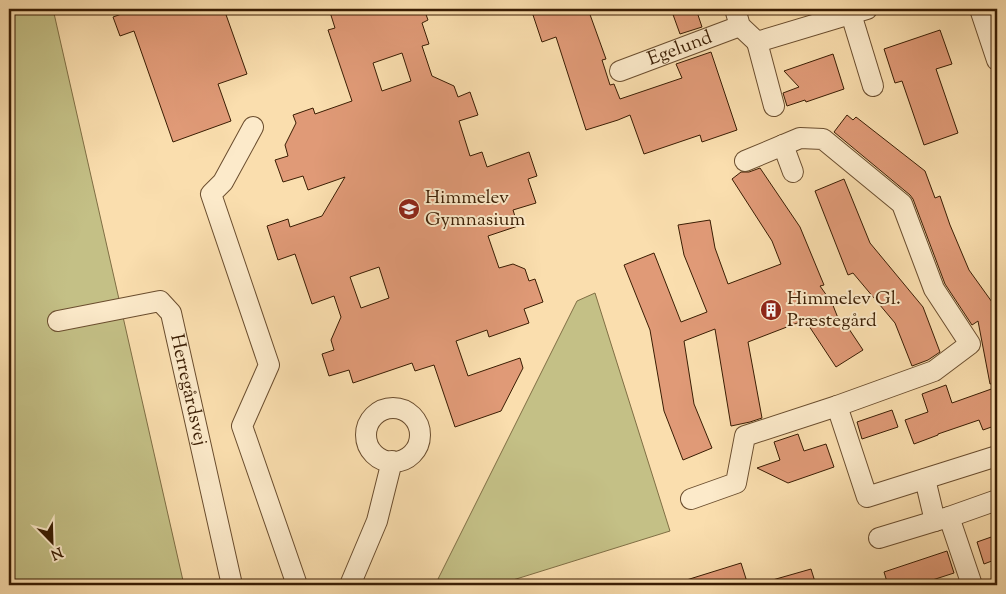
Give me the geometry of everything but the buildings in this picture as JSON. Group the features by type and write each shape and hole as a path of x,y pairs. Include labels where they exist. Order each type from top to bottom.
{"street":[{"path":"980,9 997,60"},
{"path":"774,106 757,42 859,11 873,86"},
{"name":"Egelund","path":"620,71 737,17 757,42"},
{"path":"253,127 224,182 211,194 269,365 242,426 297,585"},
{"path":"691,499 736,483 745,436 837,406 934,370 970,344 934,289 902,204 823,139 800,138 745,161"},
{"path":"783,145 793,172"},
{"name":"Herregårdsvej","path":"58,321 160,301 171,313 232,585"},
{"path":"837,406 867,497 997,456"},
{"path":"350,585 377,521 392,462"},
{"path":"925,479 972,585"},
{"path":"879,538 997,500"}],"shaded area":[{"path":"9,9 53,9 184,585 9,585"},
{"path":"595,293 670,531 497,585 435,585 577,301"}],"place":[{"name":"Himmelev Gymnasium","path":"409,209"},
{"name":"Himmelev Gl. Præstegård","path":"771,310"}]}
